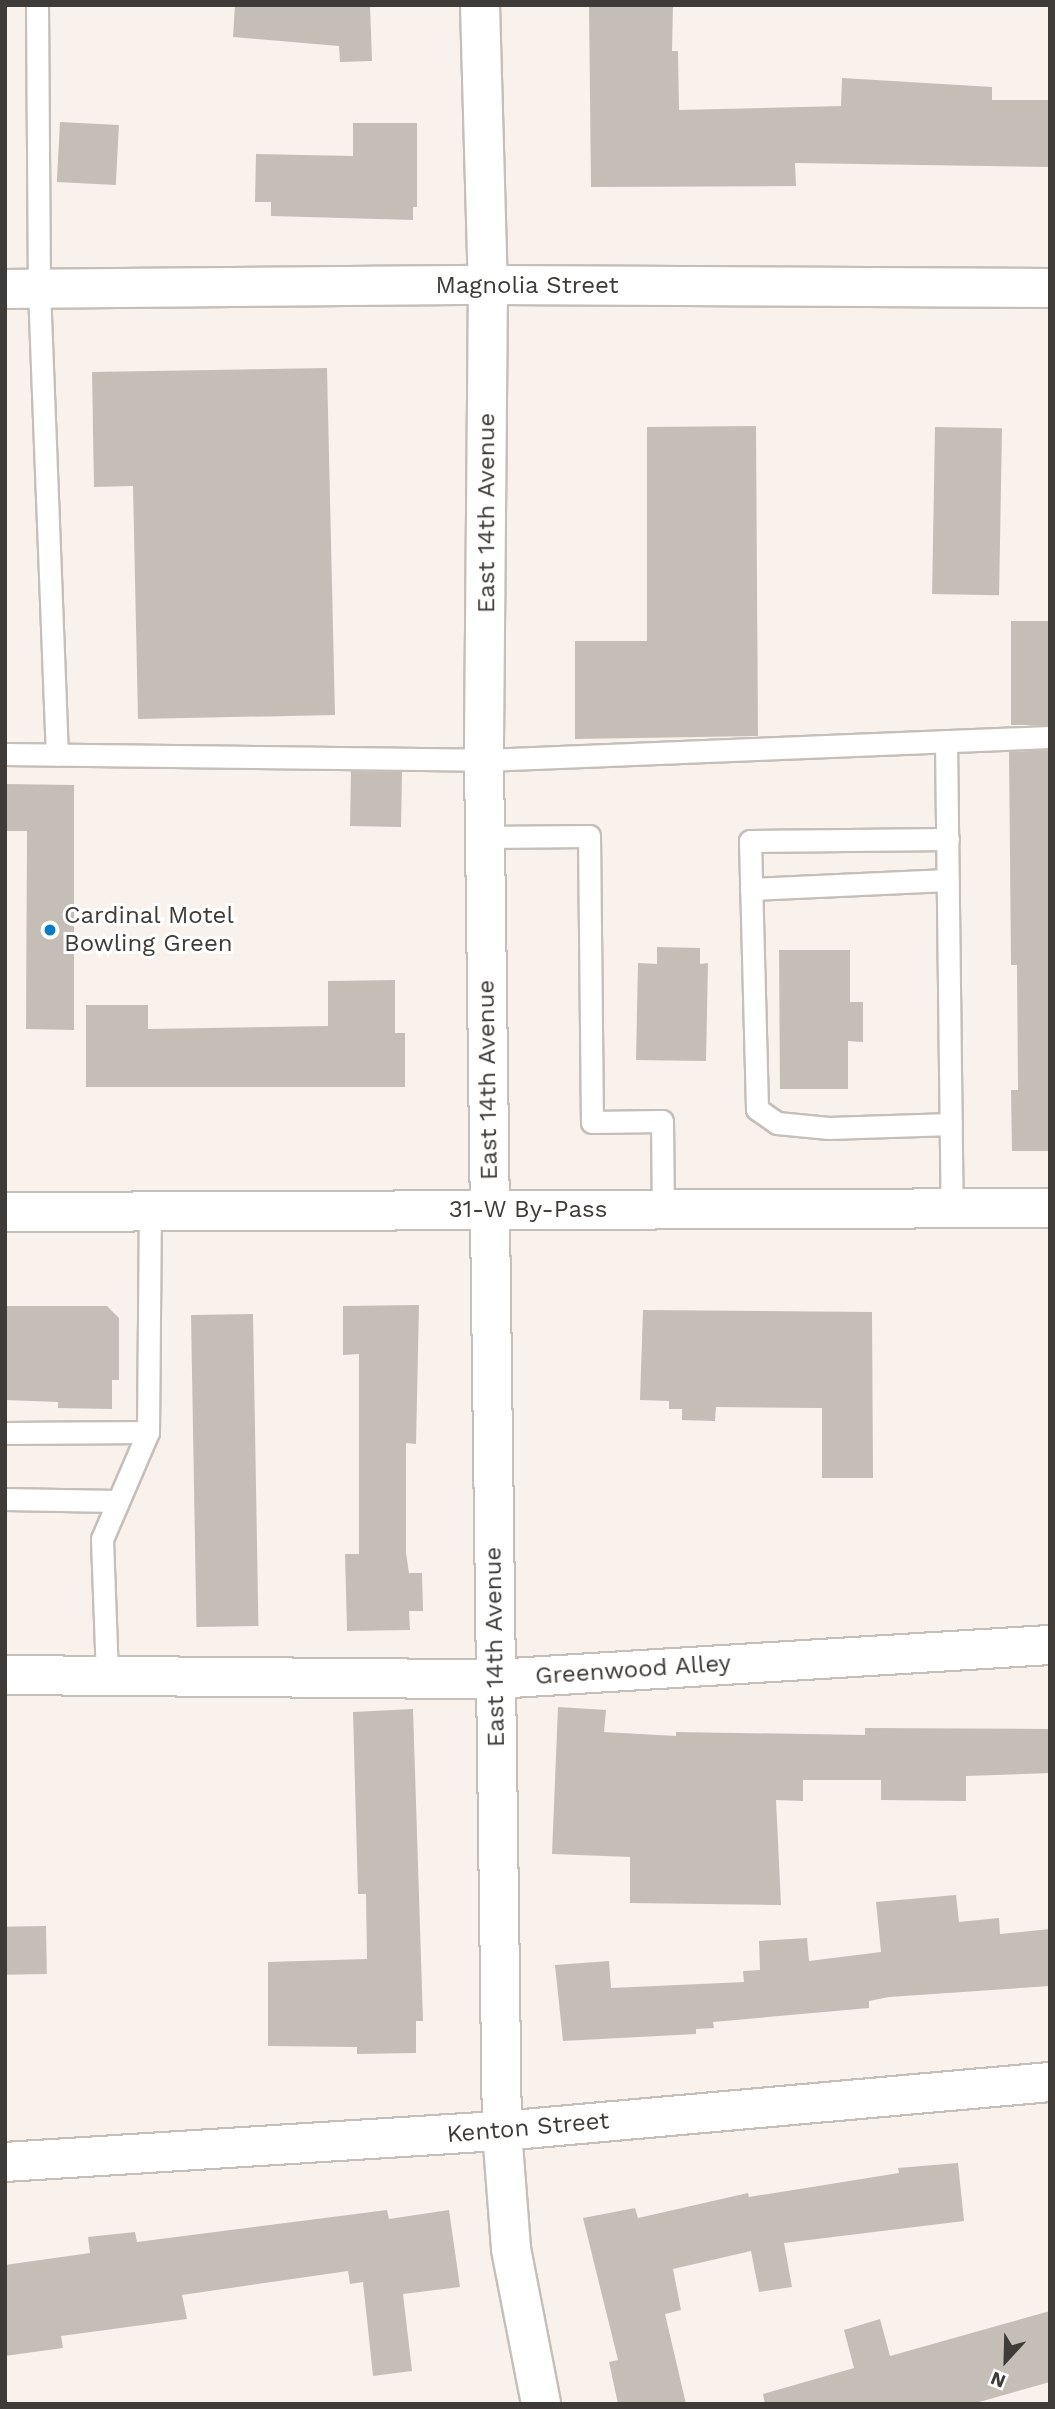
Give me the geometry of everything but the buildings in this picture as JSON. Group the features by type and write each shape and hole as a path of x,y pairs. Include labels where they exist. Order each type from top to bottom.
{"street":[{"name":"East 14th Avenue","path":"480,5 488,285 484,760 502,2131 510,2249 541,2404"},
{"name":"Magnolia Street","path":"22,289 488,285 1050,288"},
{"name":"31-W By-Pass","path":"5,1212 1050,1208"},
{"name":"Greenwood Alley","path":"5,1675 495,1679 1050,1645"},
{"name":"Kenton Street","path":"5,2162 502,2131 1050,2082"}],"lane":[{"path":"37,5 22,289 57,755"},
{"path":"5,754 484,760 1050,737"},
{"path":"946,741 952,1209"},
{"path":"485,837 589,836 592,1122 662,1121 663,1210"},
{"path":"948,838 750,841 757,1109 777,1123 829,1128 951,1124"},
{"path":"751,889 948,880"},
{"path":"107,1676 102,1539 116,1501 148,1432 150,1212"},
{"path":"5,1433 148,1432"},
{"path":"5,1499 116,1501"}],"place":[{"name":"Cardinal Motel Bowling Green","path":"50,930"}]}
